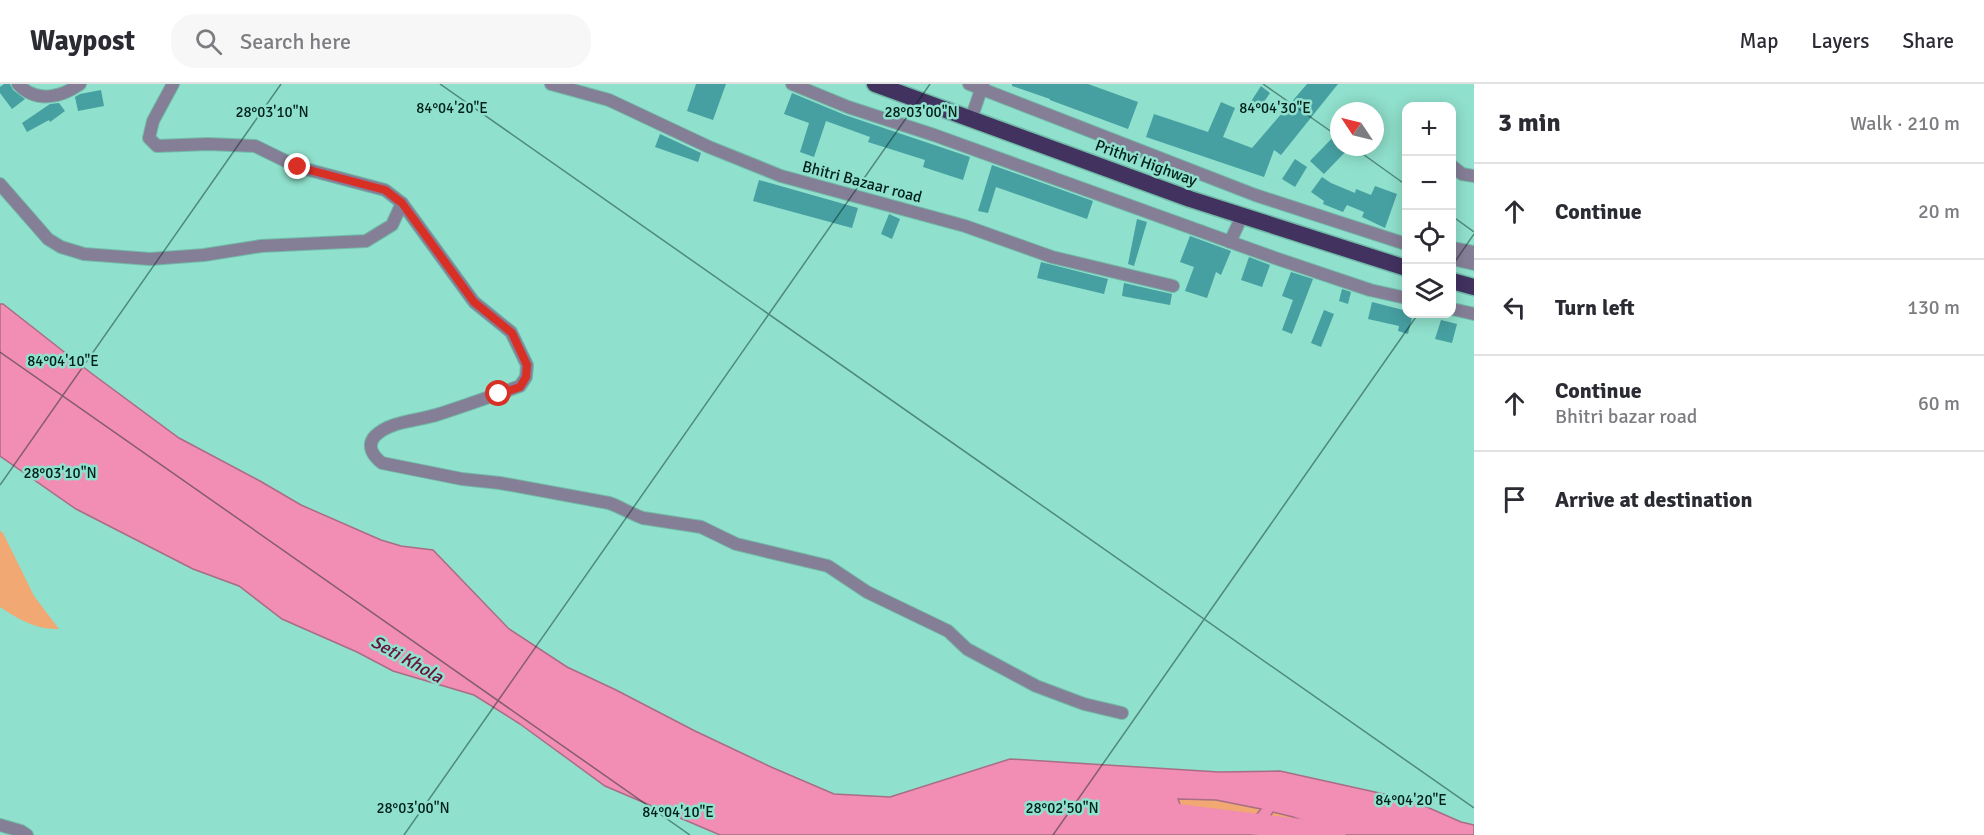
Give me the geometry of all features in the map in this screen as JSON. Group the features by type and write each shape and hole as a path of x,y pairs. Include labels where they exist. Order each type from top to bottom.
{"highway":[{"name":"Prithvi Highway","path":"875,84 1190,199 1403,264"},
{"path":"1456,282 1474,287"}],"street":[{"path":"18,84 25,92 45,98 66,94 80,84"},
{"path":"172,84 153,121 149,138 157,146 208,144 255,146 298,167 385,190 402,203 474,302 512,333 527,365 526,377 520,387 434,416 387,427 373,438 370,447 374,457 382,463 462,479 511,485 609,503 625,508 643,518 701,527 736,544 828,566 867,592 948,631 968,649 1036,686 1084,704 1122,713"},
{"name":"Bhitri Bazaar road","path":"551,84 609,100 709,147 781,176 965,226 1052,257 1173,286"},
{"path":"792,84 848,107 934,135 1230,242 1370,290 1402,297"},
{"path":"971,119 978,85 1123,145 1255,195 1402,242"},
{"path":"1456,169 1462,174 1474,176"},
{"path":"0,184 48,239 61,247 84,254 150,259 204,255 261,246 366,241 392,225 402,203"},
{"path":"1230,242 1242,216"},
{"path":"1456,249 1474,252"},
{"path":"1456,260 1474,264"},
{"path":"1456,310 1474,314"},
{"path":"0,825 27,835"}],"shaded area":[{"path":"0,531 34,596 59,629 35,626 0,607"},
{"path":"1178,799 1216,800 1262,809 1246,827 1219,827 1183,815"},
{"path":"1273,812 1342,835 1262,835 1263,828"}],"water":[{"path":"0,304 3,304 179,438 301,505 381,540 401,546 433,550 509,629 567,667 695,731 834,794 890,797 1010,759 1219,772 1280,771 1411,800 1461,822 1474,825 1474,835 1342,835 1273,812 1263,828 1262,835 720,835 605,786 520,724 474,695 393,671 357,652 282,619 239,586 193,569 76,509 0,456","holes":["1178,799 1216,800 1261,809 1246,827 1219,827 1184,815"]}],"building":[{"path":"10,84 13,90 25,99 12,109 0,93 0,87"},
{"path":"696,84 726,84 713,120 687,111"},
{"path":"1012,84 1088,84 1138,102 1128,129 1012,86"},
{"path":"1307,84 1338,84 1281,155 1274,150 1264,177 1146,137 1154,114 1208,132 1221,102 1235,108 1223,137 1252,148"},
{"path":"1261,86 1270,93 1259,109 1250,103"},
{"path":"101,90 104,106 78,111 75,97"},
{"path":"792,93 845,115 970,157 963,180 923,167 925,160 868,142 870,137 826,121 814,157 800,152 809,123 784,114"},
{"path":"59,103 65,111 50,122 49,120 27,132 22,123 50,104"},
{"path":"660,134 701,153 698,162 655,147"},
{"path":"1330,140 1330,156 1341,156 1324,174 1310,161"},
{"path":"1295,159 1307,167 1295,187 1282,179"},
{"path":"992,165 1093,201 1087,219 996,187 988,213 978,211"},
{"path":"1322,177 1355,193 1356,189 1371,195 1375,186 1397,194 1385,228 1362,217 1364,212 1347,205 1343,212 1323,204 1324,201 1311,192"},
{"path":"759,180 858,208 852,228 753,201"},
{"path":"889,214 900,219 892,239 881,234"},
{"path":"1137,219 1147,222 1134,266 1128,264"},
{"path":"1190,236 1231,251 1221,275 1216,272 1207,298 1185,291 1194,267 1180,262"},
{"path":"1249,257 1270,265 1262,287 1241,280"},
{"path":"1041,262 1108,279 1104,294 1037,278"},
{"path":"1291,272 1313,279 1292,334 1282,330 1293,300 1282,296"},
{"path":"1124,283 1172,294 1170,305 1122,296"},
{"path":"1342,289 1351,292 1348,304 1339,301"},
{"path":"1372,302 1402,310 1402,318 1412,318 1408,334 1398,331 1399,326 1368,319"},
{"path":"1324,310 1334,314 1321,347 1311,343"},
{"path":"1441,320 1457,324 1452,343 1435,339"}],"waterway":[{"name":"Seti Khola","path":"1157,812 1335,835"}],"route":[{"path":"298,167 385,190 402,203 474,302 512,333 527,365 526,377 520,387 499,394"}]}
